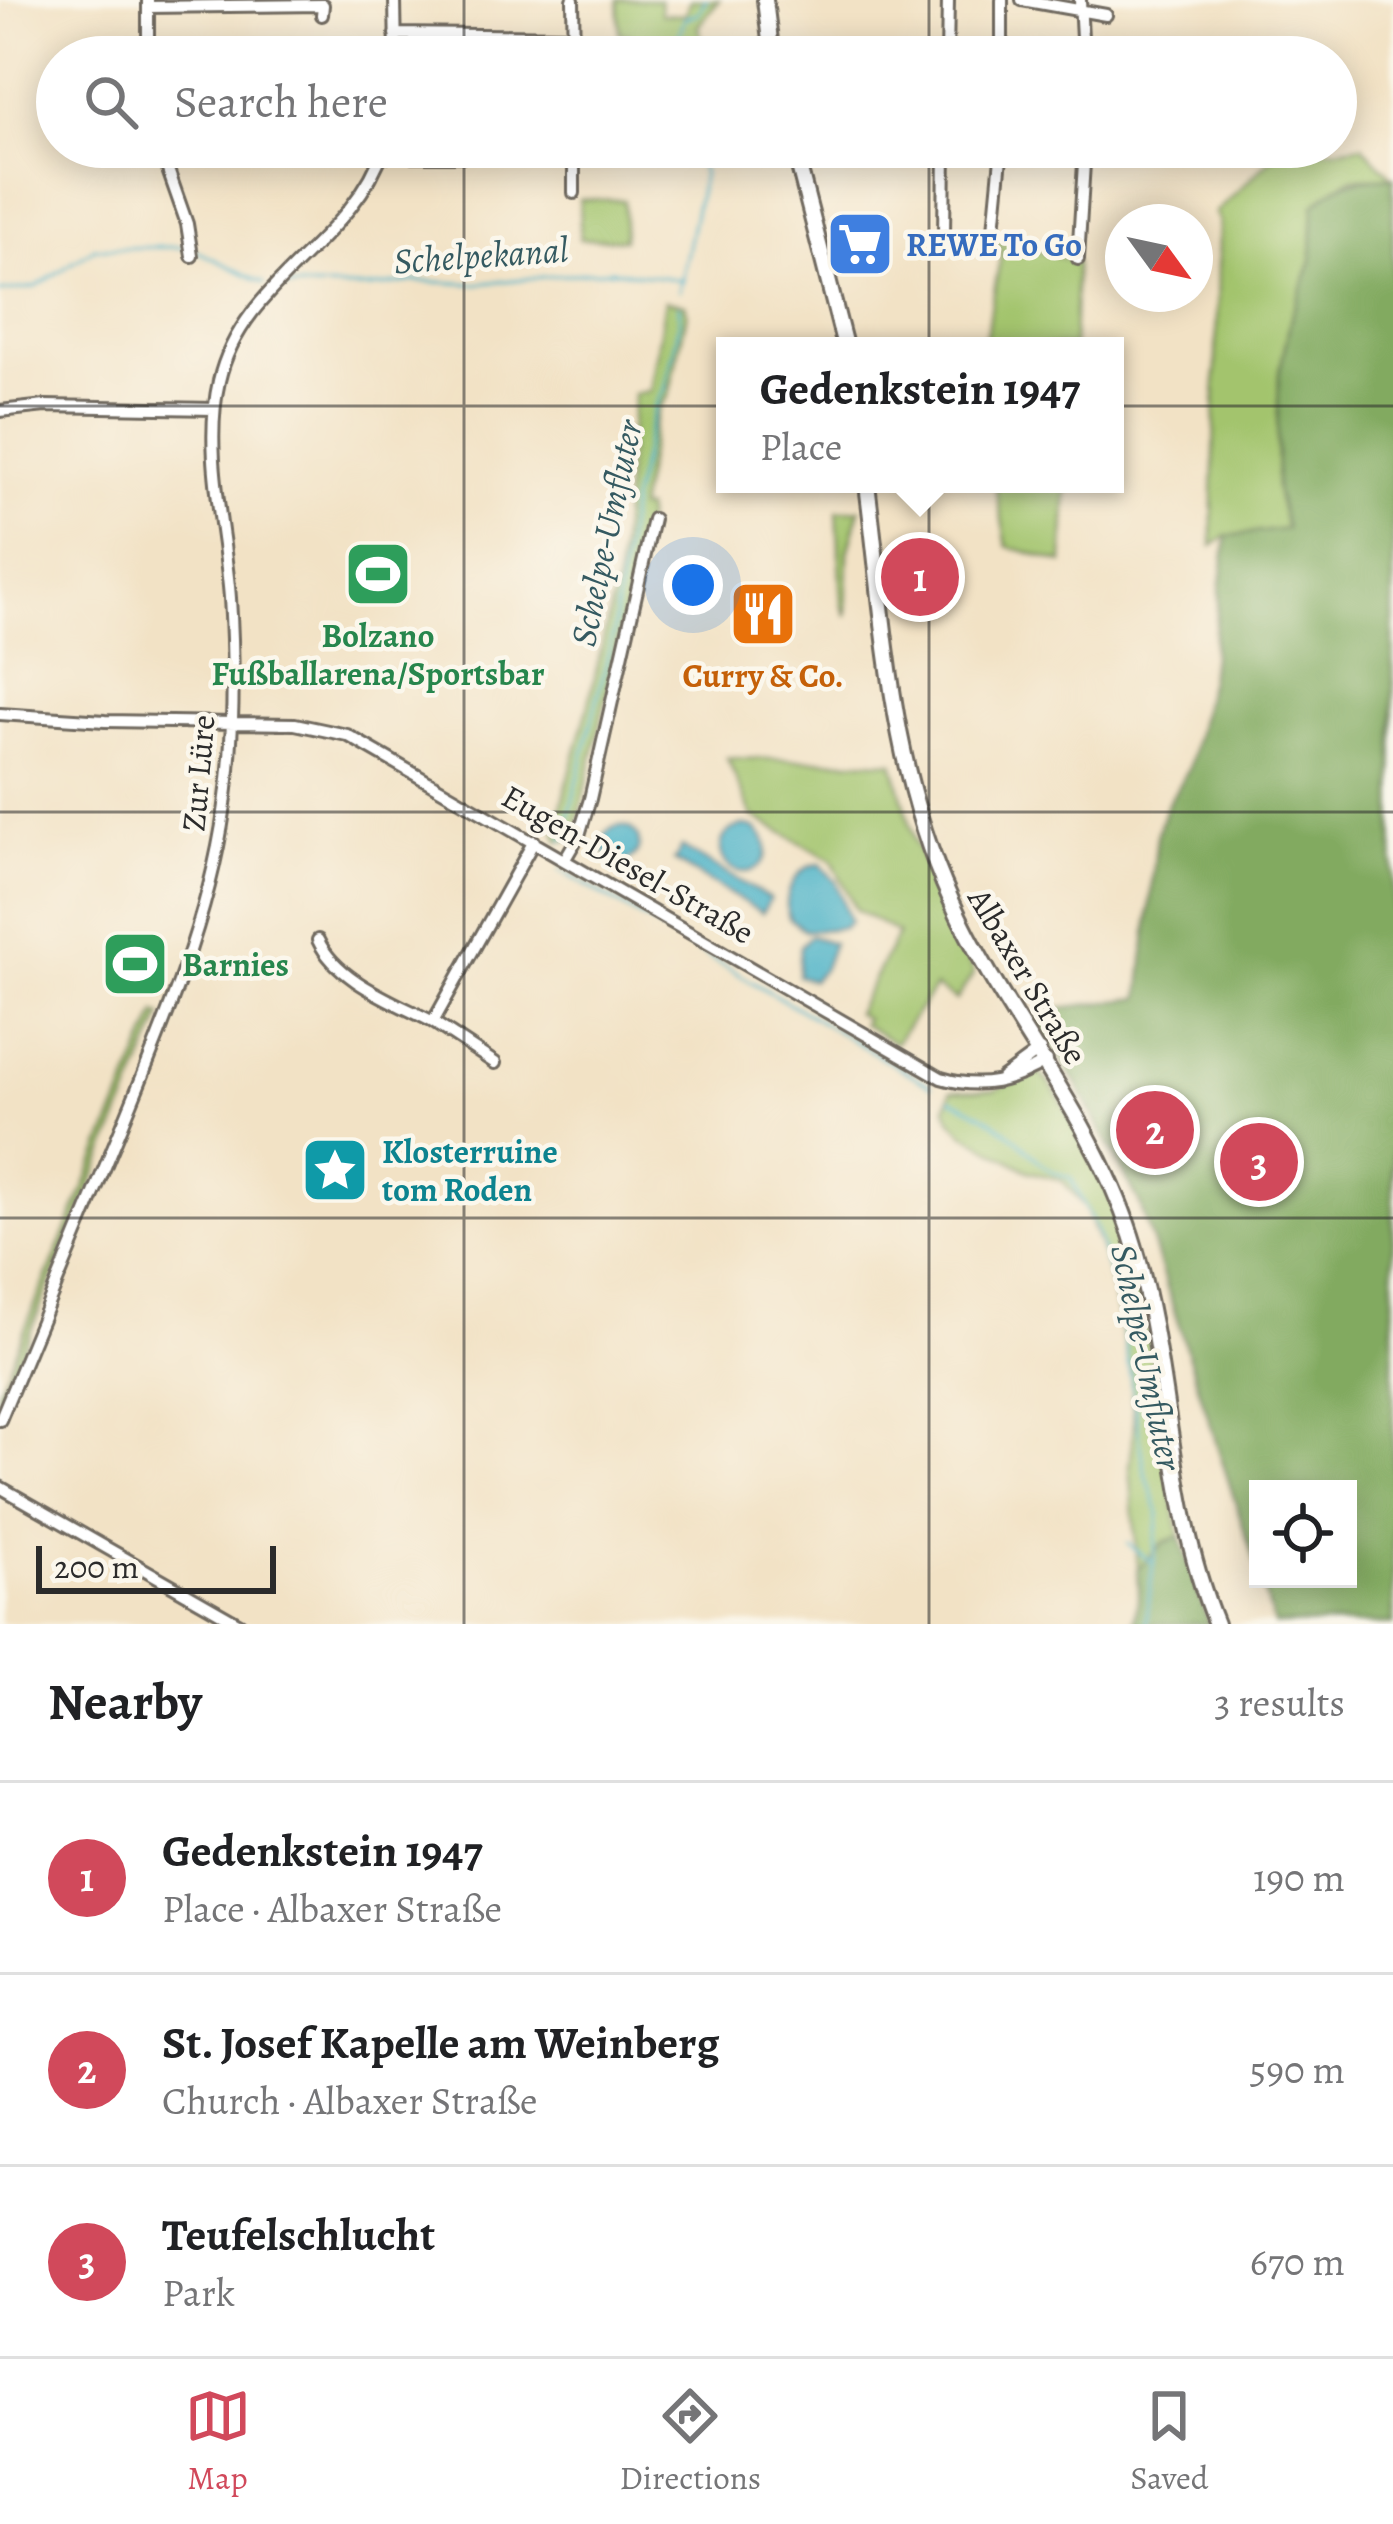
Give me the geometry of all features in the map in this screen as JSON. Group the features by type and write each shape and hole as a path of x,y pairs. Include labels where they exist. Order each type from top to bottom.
{"main road":[{"path":"765,0 769,36"},
{"path":"799,168 843,337"},
{"name":"Albaxer Straße","path":"868,493 892,703 917,812 965,930 1092,1138 1137,1254 1153,1315 1183,1512 1216,1624"}],"street":[{"path":"395,0 395,34 574,36 573,0"},
{"path":"948,36 949,0"},
{"path":"1001,0 1002,36"},
{"path":"1022,0 1080,6 1106,16"},
{"path":"148,36 148,4 323,5 322,15"},
{"path":"1080,6 1082,36"},
{"path":"166,168 191,250"},
{"name":"Zur Lüre","path":"0,1420 190,955 220,838 231,722 230,599 214,410 226,357 244,320 354,206 374,168"},
{"path":"574,168 574,193"},
{"path":"944,235 945,168"},
{"path":"992,241 1000,168"},
{"path":"1078,259 1084,168"},
{"path":"0,411 45,406 214,410"},
{"path":"565,859 579,836 590,800 653,519"},
{"name":"Eugen-Diesel-Straße","path":"0,714 318,726 347,735 940,1078 988,1085"},
{"path":"433,1022 534,841"},
{"path":"318,940 325,955 356,980 495,1063"},
{"path":"1016,1067 1020,1022"},
{"path":"988,1085 1007,1081 1043,1056"},
{"path":"988,1085 1043,1056"},
{"path":"0,1487 240,1624"}],"green space":[{"path":"618,0 660,0 661,14 685,15 690,0 719,0 698,26 701,36 620,34"},
{"path":"1362,145 1393,178 1351,178 1314,205 1312,261 1291,318 1279,375 1276,489 1287,530 1227,536 1212,546 1219,221 1215,213 1261,168 1357,168 1357,146"},
{"path":"1393,177 1393,1624 1274,1624 1263,1588 1357,1588 1357,1480 1249,1480 1249,1545 1140,1204 1035,1018 1060,1008 1140,998 1157,836 1166,807 1189,768 1209,679 1227,536 1286,529 1276,489 1279,375 1291,318 1312,261 1314,205 1333,189"},
{"path":"580,199 624,200 624,239 580,239"},
{"path":"944,235 993,240 1076,261 1073,337 986,337 1002,249"},
{"path":"665,301 685,304 687,313 669,395 654,426 638,509 645,509 645,523 579,818 568,840 559,841 555,829 617,579 634,394 650,391"},
{"path":"997,493 1067,493 1063,563 1007,546"},
{"path":"860,509 848,552 847,616 842,605 837,511"},
{"path":"727,758 893,762 915,842 974,973 956,1000 935,987 895,1043 862,1024 865,1018 856,1013 898,933 856,910 832,860 752,816"},
{"path":"157,1013 162,1016 0,1404 0,1389"},
{"path":"1036,1072 1054,1090 1096,1164 1117,1215 1144,1319 1180,1536 1163,1543 1138,1569 1130,1467 1134,1425 1130,1370 1107,1267 1085,1207 1062,1180 1028,1171 964,1133 946,1107 951,1091 995,1090"},
{"path":"1180,1536 1209,1624 1134,1624 1138,1569 1163,1543"}],"water":[{"path":"621,826 634,831 639,844 634,857 621,862 608,857 603,844 608,831"},
{"path":"744,826 760,833 767,849 760,865 744,872 728,865 721,849 728,833"},
{"path":"682,847 770,899 762,913 674,861"},
{"path":"820,864 836,882 850,922 843,928 806,931 789,918 789,891 797,876"},
{"path":"810,936 833,943 824,968 812,980 798,976 800,946"}],"waterway":[{"path":"679,36 685,18 698,13 706,0"},
{"path":"679,291 701,168"},
{"name":"Schelpekanal","path":"0,292 36,287 95,248 186,247"},
{"name":"Schelpekanal","path":"195,250 264,283"},
{"name":"Schelpekanal","path":"281,287 370,288 415,281 475,284 611,270 683,280"},
{"name":"Schelpe-Umfluter","path":"563,841 613,634 631,502 656,404 665,389 680,322 679,306"},
{"name":"Schelpe-Umfluter","path":"560,870 931,1086"},
{"name":"Schelpe-Umfluter","path":"951,1099 999,1126 1050,1169 1071,1178 1095,1228 1119,1306 1145,1471 1159,1514 1146,1624"},
{"path":"1128,1544 1152,1562"}],"place":[{"name":"REWE To Go","path":"860,244"},
{"name":"Bolzano Fußballarena/Sportsbar","path":"378,574"},
{"name":"Gedenkstein 1947","path":"920,577"},
{"name":"Curry & Co.","path":"763,614"},
{"name":"Barnies","path":"135,964"},
{"name":"St. Josef Kapelle am Weinberg","path":"1155,1130"},
{"name":"Teufelschlucht","path":"1259,1162"},
{"name":"Klosterruine tom Roden","path":"335,1170"}]}
